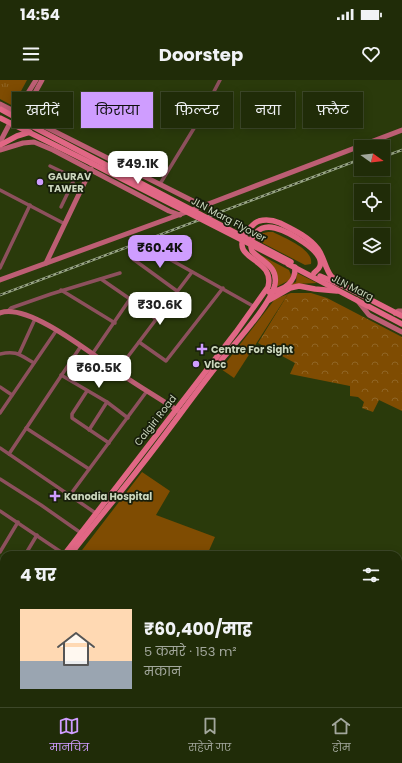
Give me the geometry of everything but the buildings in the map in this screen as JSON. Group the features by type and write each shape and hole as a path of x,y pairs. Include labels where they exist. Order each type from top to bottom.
{"main road":[{"name":"JLN Marg Flyover","path":"0,109 12,114"},
{"name":"JLN Marg Flyover","path":"0,118 241,241 346,287"},
{"name":"JLN Marg Flyover","path":"35,128 295,267"},
{"path":"0,145 17,136 33,134"},
{"path":"263,294 268,287 270,280 267,272 260,263 242,249 241,244 249,228 255,223 263,220 274,221 310,240 323,256 326,267 331,276 346,287"},
{"path":"267,302 275,284 273,272 269,264 256,255 251,248 252,237 257,231 269,227 276,228 288,233 311,247 318,257 320,264 319,268 314,274"},
{"path":"263,294 272,292 292,282 295,267"},
{"name":"JLN Marg","path":"295,267 356,298 402,324"},
{"path":"267,302 272,297 290,288 299,286 341,291"},
{"name":"JLN Marg","path":"346,287 402,316"},
{"name":"Calgiri Road","path":"70,551 101,517 141,466 181,412 195,389 263,294"},
{"name":"Calgiri Road","path":"69,551 95,513 175,409 195,389 267,302"}],"street":[{"path":"29,92 36,80"},
{"path":"35,92 42,80"},
{"path":"160,184 199,120 220,80"},
{"path":"0,104 12,113"},
{"path":"0,142 3,129 10,122"},
{"path":"43,128 98,153 203,206"},
{"path":"0,280 180,215 402,130"},
{"path":"0,150 23,143 34,142 53,150 180,215"},
{"path":"46,264 98,153"},
{"path":"50,166 75,178 61,207"},
{"path":"72,184 82,188"},
{"path":"0,190 65,224"},
{"path":"0,268 30,205"},
{"path":"164,256 253,306"},
{"path":"133,259 177,291"},
{"path":"117,371 192,272"},
{"path":"8,311 11,308 61,290 120,273"},
{"path":"101,279 156,319"},
{"path":"139,342 166,361 223,288"},
{"path":"61,290 115,323"},
{"path":"356,298 369,315 402,332"},
{"path":"93,353 130,299"},
{"path":"0,313 8,311 18,312 35,319 93,353 117,371 181,412"},
{"path":"395,313 402,311"},
{"path":"19,354 35,319"},
{"path":"0,413 56,331"},
{"path":"9,454 81,346"},
{"path":"0,354 12,352 19,354 34,363"},
{"path":"61,376 106,402 128,418"},
{"path":"0,387 12,395"},
{"path":"86,391 72,414 72,418 109,443"},
{"path":"70,495 147,391"},
{"path":"89,430 106,402"},
{"path":"26,428 89,469"},
{"path":"0,448 101,517"},
{"path":"0,479 81,533"},
{"path":"0,512 18,522 60,551"},
{"path":"1,551 18,522"},
{"path":"27,551 37,535"}],"green space":[{"path":"0,80 27,80 21,92 12,92 12,105 0,99"},
{"path":"273,232 303,249 311,259 311,264 305,265 255,239 259,234"},
{"path":"251,250 289,270 291,275 290,280 276,287 278,279"},
{"path":"297,273 317,283 296,284 283,289 296,282"},
{"path":"311,293 327,298 402,337 402,411 379,400 373,412 362,408 364,402 358,397 350,396 350,386 290,374 295,363 258,343 288,294"},
{"path":"288,294 234,378 221,369 275,299"},
{"path":"142,472 170,491 156,515 215,537 209,551 81,551"}],"railway":[{"path":"390,154 402,150"},
{"path":"0,295 354,162"}],"place":[{"name":"GAURAV TAWER","path":"40,182"},
{"name":"Centre For Sight","path":"202,349"},
{"name":"Vlcc","path":"196,364"},
{"name":"Kanodia Hospital","path":"55,496"}]}
